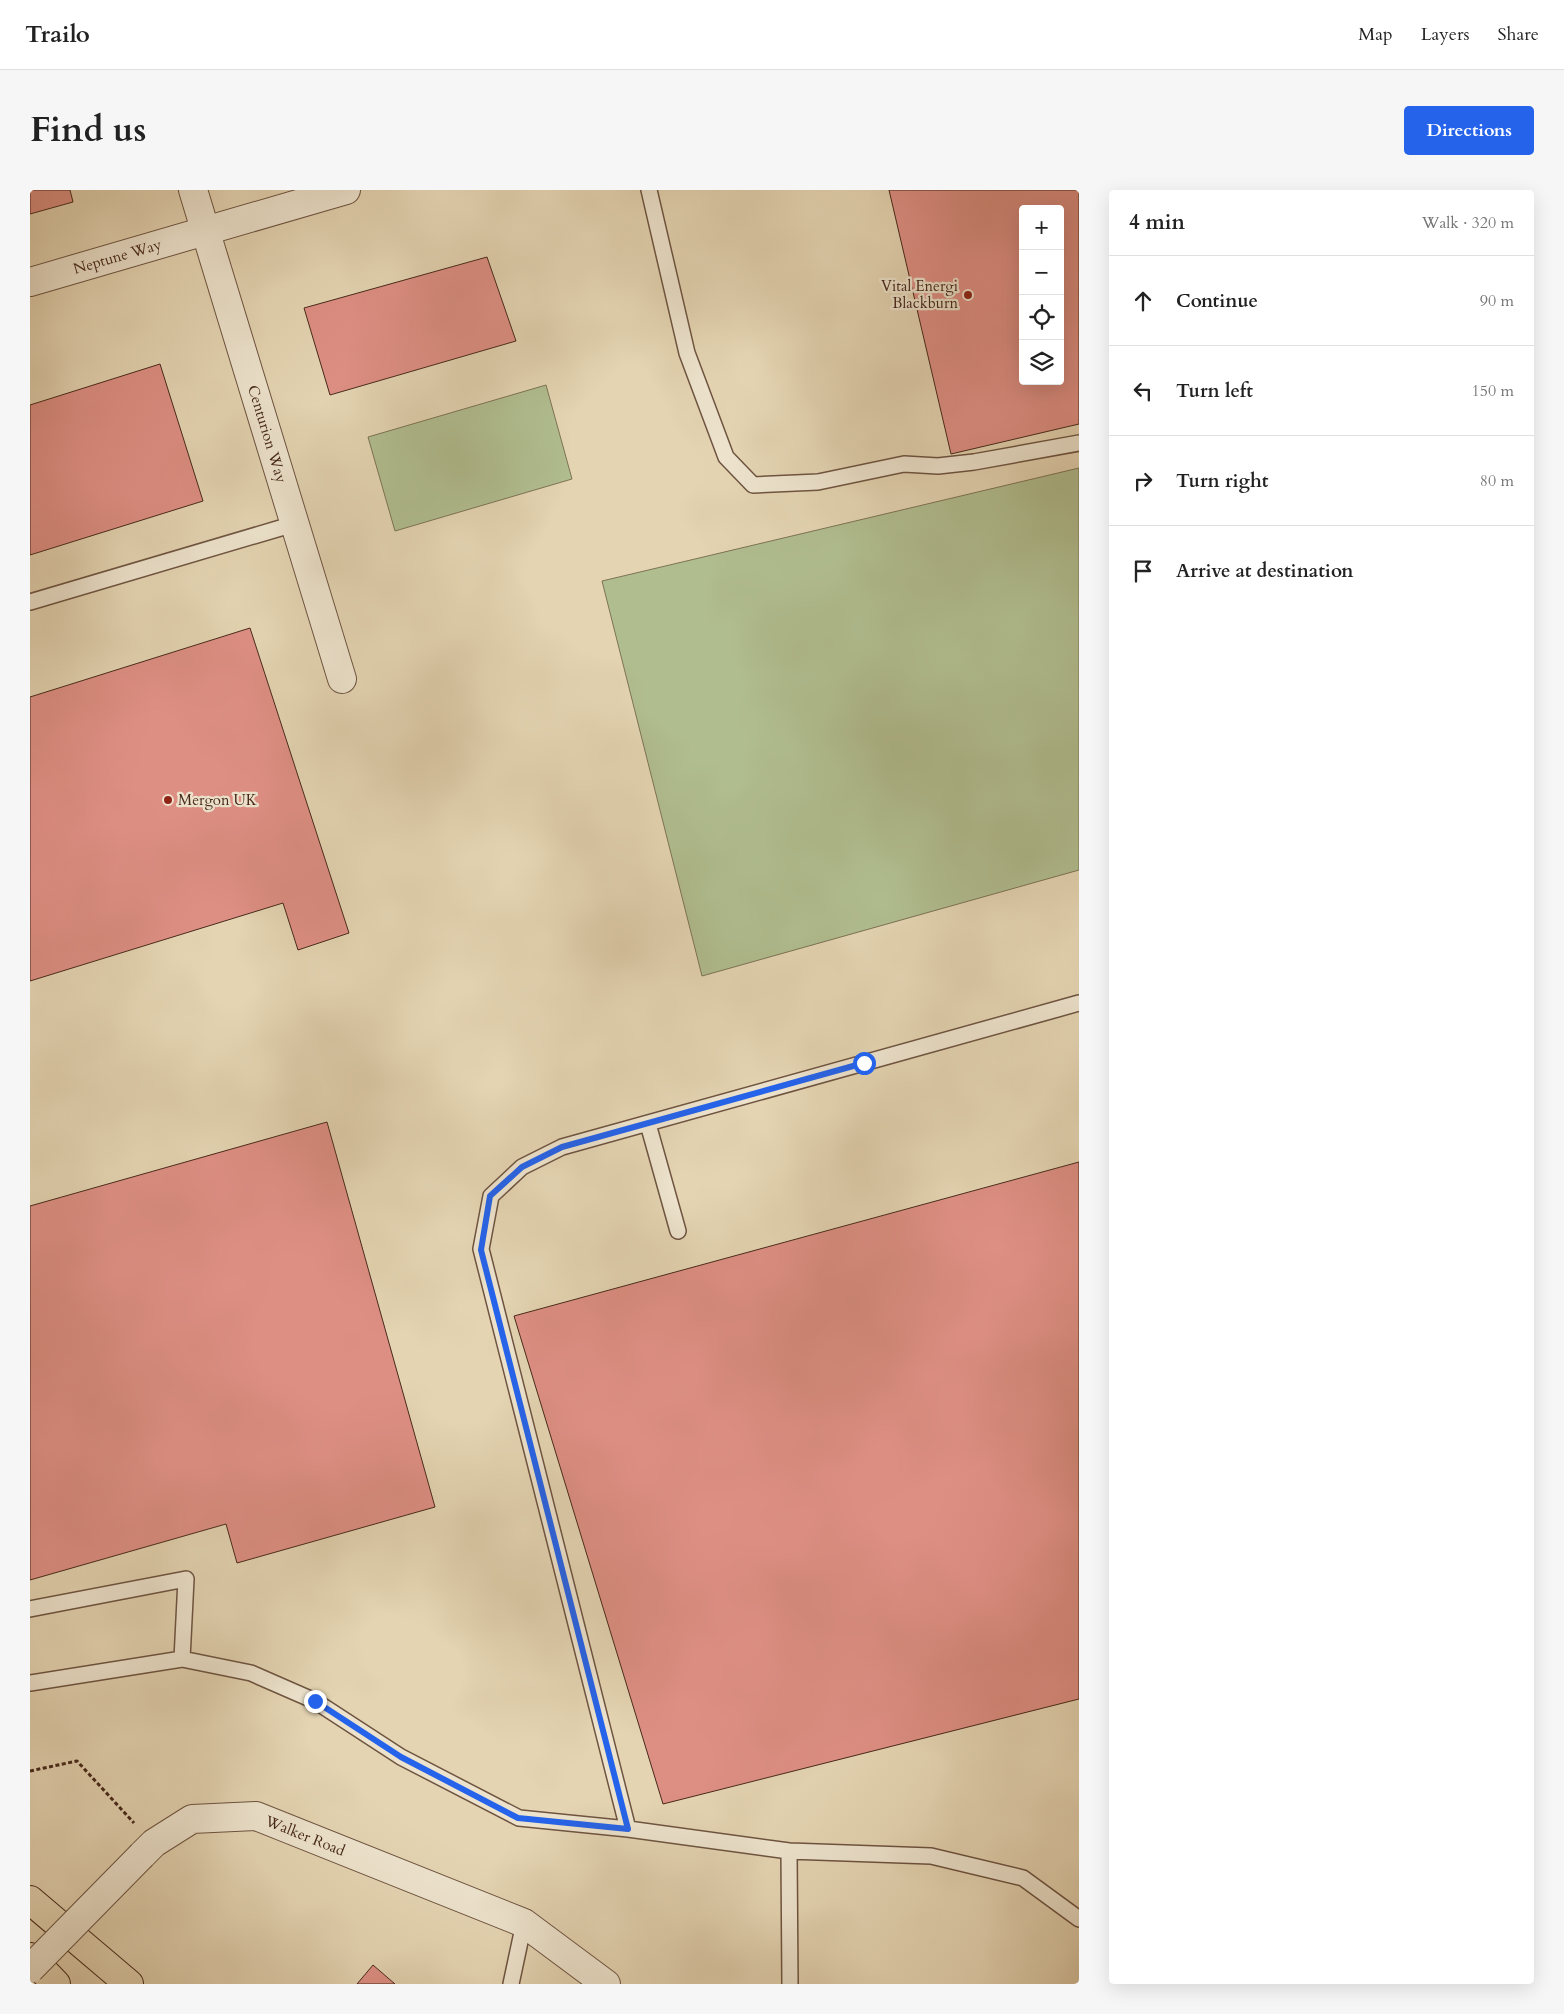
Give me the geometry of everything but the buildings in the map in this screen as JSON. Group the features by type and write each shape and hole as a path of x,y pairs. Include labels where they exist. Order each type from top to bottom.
{"highway":[{"path":"30,1900 129,1984"},
{"path":"30,1957 56,1984"}],"street":[{"name":"Centurion Way","path":"193,190 342,679"},
{"name":"Neptune Way","path":"30,282 346,190"},
{"name":"Walker Road","path":"30,1969 148,1849 192,1819 256,1816 524,1923 606,1984"}],"lane":[{"path":"649,190 687,352 726,457 753,485 818,482 904,464 938,466 974,462 1079,443"},
{"path":"30,602 294,524"},
{"path":"628,1829 481,1250 490,1196 522,1167 562,1147 1079,1003"},
{"path":"648,1124 678,1231"},
{"path":"30,1609 186,1579 182,1659"},
{"path":"30,1683 182,1659 251,1673 315,1701 401,1757 518,1818 628,1829 789,1851 931,1856 1024,1878 1079,1919"},
{"path":"789,1851 790,1984"},
{"path":"511,1984 524,1923"}],"path":[{"path":"30,1771 77,1761 148,1849"}],"green space":[{"path":"546,385 572,479 395,531 368,437"},
{"path":"1079,468 1079,870 702,976 602,581"}],"place":[{"name":"Vital Energi Blackburn","path":"968,295"},
{"name":"Mergon UK","path":"168,800"}],"route":[{"path":"315,1701 401,1757 518,1818 628,1829 481,1250 490,1196 522,1167 562,1147 864,1063"}]}
